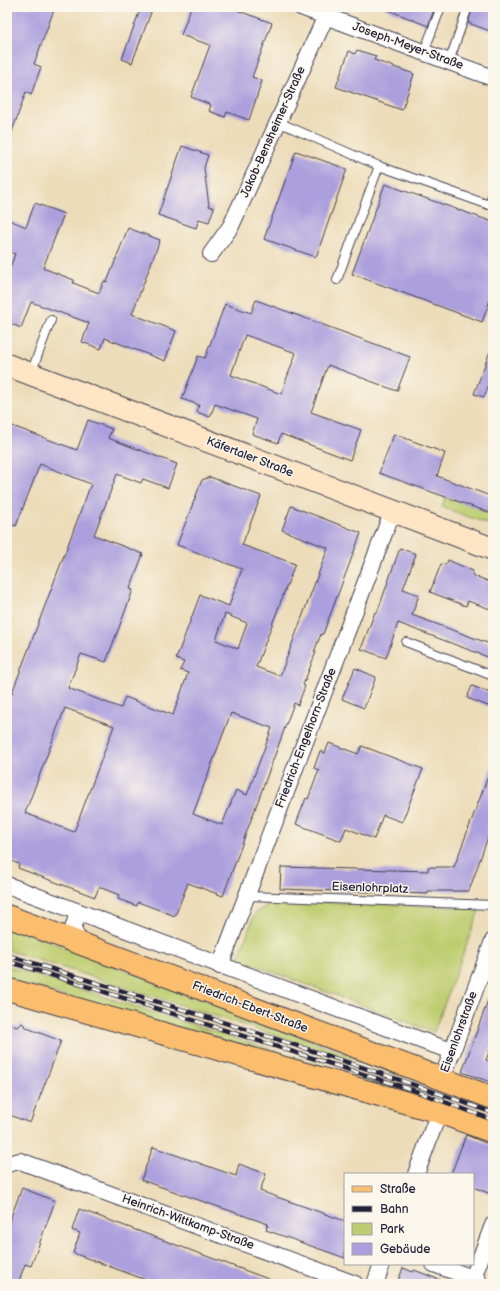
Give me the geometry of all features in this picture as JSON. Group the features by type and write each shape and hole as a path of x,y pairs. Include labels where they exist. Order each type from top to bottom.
{"main road":[{"name":"Friedrich-Ebert-Straße","path":"7,916 493,1098"},
{"path":"7,989 439,1112 493,1132"}],"street":[{"name":"Joseph-Meyer-Straße","path":"301,7 328,11 424,52 493,78"},
{"name":"Jakob-Bensheimer-Straße","path":"211,254 231,226 328,11"},
{"name":"Käfertaler Straße","path":"7,365 493,549"},
{"name":"Friedrich-Engelhorn-Straße","path":"220,966 393,510"},
{"path":"7,885 220,966 453,1051"},
{"path":"78,912 73,929 80,943"},
{"name":"Eisenlohrstraße","path":"442,1079 493,940"},
{"path":"416,1173 439,1112"},
{"name":"Heinrich-Wittkamp-Straße","path":"14,1162 355,1284"},
{"path":"436,1265 475,1281 493,1226"},
{"path":"375,1284 382,1265"}],"lane":[{"path":"424,52 441,7"},
{"path":"449,62 468,7"},
{"path":"278,122 379,166 491,205 493,194"},
{"path":"337,280 379,166"},
{"path":"30,374 51,320"},
{"path":"406,642 493,676"},
{"name":"Eisenlohrplatz","path":"246,896 493,904"}],"green space":[{"path":"446,496 493,514 493,526 442,507"},
{"path":"275,900 480,908 434,1032 238,959 255,913"},
{"path":"7,925 407,1077 7,950"},
{"path":"7,966 412,1094 7,980"}],"building":[{"path":"7,7 55,7 34,64 41,67 31,95 26,92 9,140 7,140"},
{"path":"141,7 153,7 132,63 122,59"},
{"path":"191,7 228,7 272,23 252,77 262,81 249,120 227,112 225,117 209,111 211,105 191,97 210,45 181,35"},
{"path":"381,7 435,7 428,26"},
{"path":"473,7 493,7 493,32 468,23"},
{"path":"357,50 376,56 374,60 414,74 402,110 336,87 349,51 355,54"},
{"path":"182,146 208,155 204,168 209,206 214,208 209,222 199,219 196,228 158,215"},
{"path":"296,151 347,169 316,257 264,239"},
{"path":"385,184 493,222 493,292 482,322 352,274"},
{"path":"35,203 64,214 43,268 74,280 73,283 99,293 104,281 107,282 128,228 160,240 132,314 176,331 165,361 105,338 101,349 82,342 89,323 31,302 21,328 7,322 7,276 15,254 7,251 7,219 26,227"},
{"path":"256,300 410,357 397,391 328,365 311,412 361,430 350,460 281,434 278,443 252,434 257,419 215,404 210,417 197,412 199,405 182,399 198,356 205,358 225,304 251,313","holes":["245,335 296,353 281,394 231,375"]},
{"path":"492,346 493,374 484,397 474,394"},
{"path":"88,420 112,429 108,438 177,464 168,488 143,479 141,483 117,474 94,535 143,554 130,589 133,590 106,662 81,654 68,688 121,708 125,697 173,715 188,673 180,670 184,662 176,659 200,595 229,606 242,569 177,545 202,480 210,477 261,496 242,545 295,564 256,667 280,676 328,548 282,530 291,506 361,533 323,634 321,634 314,652 316,652 303,685 305,686 298,705 294,703 223,896 188,883 175,916 138,902 137,906 118,899 119,895 99,887 95,897 18,868 19,864 7,859 7,706 91,484 40,464 16,526 7,523 7,424 77,450","holes":["225,614 247,623 238,649 216,640","65,708 114,726 74,832 25,813","231,713 272,728 247,795 236,790 222,825 193,814"]},
{"path":"394,434 445,453 437,476 493,497 493,514 379,473"},
{"path":"400,548 416,554 403,589 419,595 412,615 493,645 493,659 398,623 386,658 361,649 375,612 377,613"},
{"path":"448,560 473,571 472,575 493,583 493,610 468,601 466,606 430,592 441,564 446,565"},
{"path":"355,668 376,677 364,708 342,699"},
{"path":"472,686 493,694 493,708 467,698"},
{"path":"329,743 358,754 362,746 423,769 402,822 383,815 374,839 346,828 341,841 296,824 306,798 308,799 319,770 314,768 320,751 325,753"},
{"path":"492,766 493,836 489,834 469,891 428,891 428,894 280,889 281,867 428,871 428,867 454,867"},
{"path":"492,989 493,1042 486,1060 493,1063 493,1083 462,1072"},
{"path":"22,1023 27,1028 61,1041 30,1123 7,1114 7,1024 18,1027"},
{"path":"466,1135 493,1146 493,1195 474,1187 474,1173 451,1173"},
{"path":"153,1147 236,1176 239,1164 266,1174 260,1191 344,1221 344,1258 266,1230 268,1224 141,1180"},
{"path":"22,1188 55,1201 31,1266 25,1264 18,1284 7,1284 7,1227"},
{"path":"79,1209 279,1284 157,1284 73,1253 80,1233 72,1230"},
{"path":"403,1268 413,1272 414,1270 448,1283 397,1284"}],"railway":[{"path":"7,955 312,1051 433,1091 493,1113"},
{"path":"7,961 413,1090 493,1120"}]}
